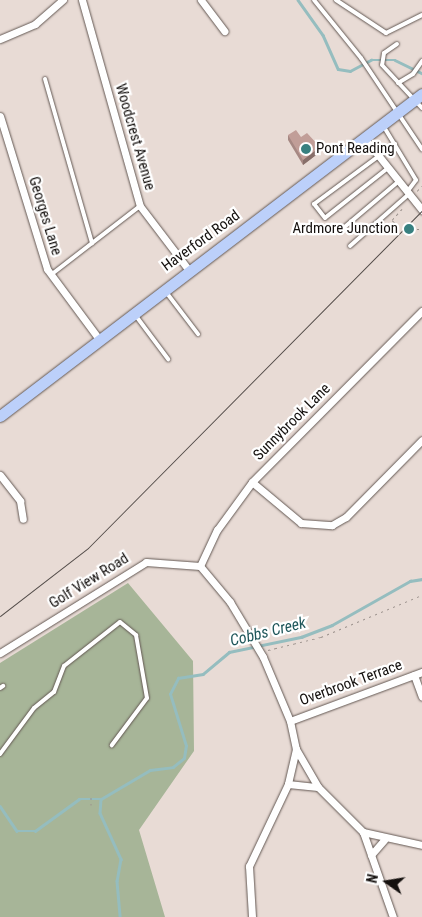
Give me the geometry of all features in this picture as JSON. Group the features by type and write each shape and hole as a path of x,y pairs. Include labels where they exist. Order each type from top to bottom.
{"main road":[{"name":"Haverford Road","path":"2,411 99,339 188,269 366,140 400,112 420,100"}],"street":[{"path":"0,39 35,24 63,0"},
{"name":"Woodcrest Avenue","path":"82,0 140,206 188,269"},
{"path":"201,0 224,31"},
{"name":"Georges Lane","path":"0,116 52,274 99,339"},
{"path":"366,140 411,193 421,209"},
{"name":"Sunnybrook Lane","path":"200,566 217,530 252,482 422,311"},
{"path":"252,482 301,523 332,525 346,517 422,440"},
{"path":"0,475 20,501 23,519"},
{"name":"Golf View Road","path":"0,653 146,562 200,566"},
{"path":"200,566 259,649 290,720 296,749 318,787 363,832 384,840 422,845"},
{"name":"Overbrook Terrace","path":"290,720 422,672"},
{"path":"414,675 422,697"},
{"path":"252,917 249,866 288,784 296,749"},
{"path":"288,784 318,787"},
{"path":"363,832 393,917"},
{"path":"371,855 384,840"}],"lane":[{"path":"314,0 361,58 400,112 422,148"},
{"path":"336,0 386,33 422,15"},
{"path":"397,44 384,54 382,65 398,83 420,100"},
{"path":"398,83 413,74 422,61"},
{"path":"45,79 92,243"},
{"path":"350,246 411,193 416,180 383,126"},
{"path":"388,168 325,218 314,204 377,154 394,144"},
{"path":"341,230 399,181"},
{"path":"52,274 140,206"},
{"path":"163,289 198,334"},
{"path":"133,312 168,359"},
{"path":"0,754 34,708 54,692 64,666 120,622 136,635 147,698 112,746"}],"path":[{"path":"411,193 422,186"},
{"path":"395,232 399,227 392,220 408,203"},
{"path":"417,229 422,229"},
{"path":"259,649 320,637 422,595"},
{"path":"91,796 91,805"}],"green space":[{"path":"128,583 193,661 194,751 139,830 165,917 0,917 0,663"}],"building":[{"name":"Pont Reading","path":"296,130 301,137 307,133 320,147 303,160 288,135"}],"waterway":[{"path":"298,0 323,35 338,69 350,71 371,60 395,60 422,73"},
{"name":"Cobbs Creek","path":"0,806 17,831 35,831 79,799 101,799 150,770 173,767 184,758 186,746 170,694 178,678 203,674 229,652 301,637 332,625 410,581 422,579"},
{"path":"101,799 100,813 121,859 117,881 120,917"}],"tram line":[{"path":"0,616 88,548 422,211"}],"place":[{"name":"Pont Reading","path":"306,149"},
{"name":"Ardmore Junction","path":"409,229"}]}
